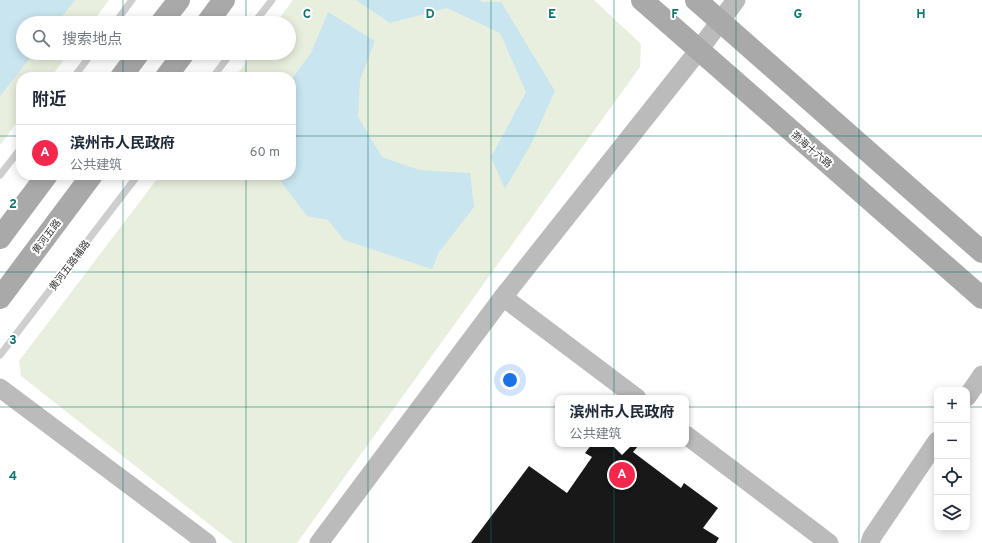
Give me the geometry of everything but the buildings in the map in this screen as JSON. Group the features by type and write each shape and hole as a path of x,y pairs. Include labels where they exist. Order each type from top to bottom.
{"main road":[{"path":"166,16 179,0"},
{"path":"212,16 224,0"},
{"name":"渤海十六路","path":"642,0 982,298"},
{"path":"696,0 982,252"},
{"path":"125,72 134,60"},
{"path":"170,72 179,60"},
{"path":"0,238 43,180"},
{"name":"黄河五路","path":"0,298 88,180"}],"street":[{"path":"319,543 504,297 699,50 736,0"},
{"path":"504,297 633,395"},
{"path":"970,393 982,375"},
{"path":"0,388 207,543"},
{"path":"689,437 829,543"},
{"path":"870,543 872,537 934,445"}],"lane":[{"path":"120,16 132,0"},
{"path":"259,16 272,0"},
{"path":"78,72 87,60"},
{"path":"217,72 226,60"},
{"path":"0,175 16,154"},
{"name":"黄河五路辅路","path":"0,356 134,180"}],"green space":[{"path":"0,0 109,0 97,16 16,16 16,60 64,60 55,72 16,72 16,124 0,145"},
{"path":"293,0 594,0 641,44 640,67 297,543 233,543 21,376 19,361 156,180 296,180 296,72 239,72 248,60 296,60 296,16 281,16"}],"water":[{"path":"0,0 75,0 62,16 16,16 16,60 28,60 19,72 16,72 16,76 0,96"},
{"path":"356,0 480,0 482,2 501,2 555,91 531,144 505,189 491,157 526,92 500,33 447,8 390,23"},
{"path":"328,12 375,41 360,80 358,117 382,157 419,170 470,173 474,207 439,252 432,269 344,240 328,220 307,216 280,180 296,180 296,73 311,53"}],"place":[{"name":"滨州市人民政府","path":"622,475"}]}
